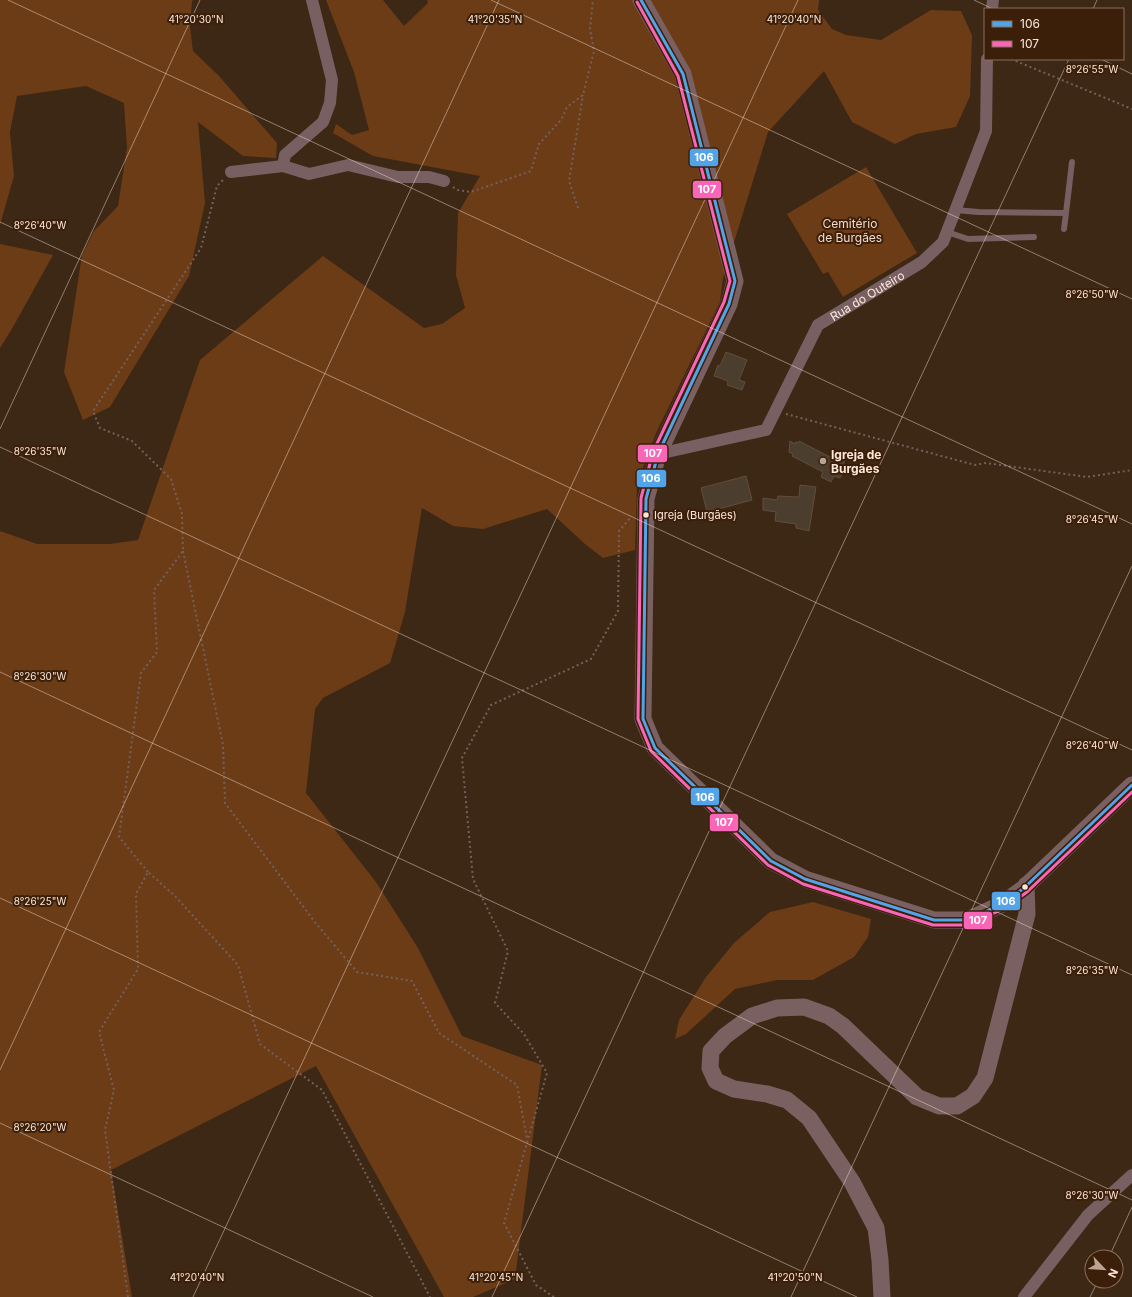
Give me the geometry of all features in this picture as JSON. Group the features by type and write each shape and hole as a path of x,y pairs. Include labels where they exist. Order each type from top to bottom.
{"street":[{"path":"283,166 285,155 323,122 330,103 332,80 312,0"},
{"path":"641,0 683,74 735,281 729,304 658,454 646,499 643,719 655,748 771,861 805,879 934,920 968,920 1002,904 1026,885 1132,785"},
{"name":"Rua do Outeiro","path":"658,454 766,430 818,325 922,262 943,242 986,131 987,60"},
{"path":"231,172 283,166 308,174 348,165 398,177 429,177 444,181"},
{"path":"882,1297 880,1260 876,1228 852,1182 809,1118 787,1100 767,1094 734,1089 716,1081 710,1068 712,1051 725,1036 752,1016 777,1008 804,1008 829,1016 843,1026 917,1097 939,1106 957,1106 973,1096 985,1078 1027,914 1026,885"},
{"path":"1024,1297 1088,1215 1132,1176"}],"lane":[{"path":"1064,229 1072,162"},
{"path":"956,210 978,212 1066,213"},
{"path":"947,232 968,239 1034,237"}],"path":[{"path":"578,208 569,181 583,95 594,51 590,29 593,0"},
{"path":"1013,60 1132,109"},
{"path":"444,181 458,190 472,192 531,171 539,144 561,120 567,106 583,95"},
{"path":"231,172 217,186 201,248 93,411 100,428 132,441 170,479 182,514 183,551 223,745 225,803 314,921 357,972 412,981 439,1033 517,1085 528,1140"},
{"path":"775,412 974,465 986,463 1087,477 1132,470"},
{"path":"554,1297 536,1285 504,1223 547,1073 524,1034 495,1003 508,951 473,879 462,758 491,705 591,659 618,611 619,531 632,515"},
{"path":"183,551 154,590 157,652 141,673 119,837 148,872 174,895 238,965 260,1044 322,1090 430,1297"},
{"path":"128,1297 105,1130 114,1090 99,1032 138,969 136,894 148,872"}],"green space":[{"path":"0,0 194,0 192,1 190,27 193,51 219,76 277,143 276,158 243,156 198,122 205,203 189,276 110,407 83,420 64,372 82,255 94,231 118,206 127,148 124,103 86,86 17,96 10,132 14,176 0,225"},
{"path":"326,0 383,0 404,26 428,3 427,0 819,0 818,10 832,29 846,35 881,40 931,10 961,11 972,35 970,96 956,127 916,134 895,144 852,122 824,71 768,132 723,278 720,302 656,433 637,484 635,550 603,558 585,544 547,509 483,529 453,526 422,508 405,612 390,663 323,698 315,709 306,793 376,882 418,948 462,1036 542,1065 515,1279 473,1297 444,1297 316,1066 111,1170 132,1297 0,1297 0,531 37,544 110,544 138,540 200,360 323,256 424,328 442,324 465,308 456,275 458,213 480,176 373,156 333,133 336,124 352,135 369,130 354,72"},
{"name":"Cemitério de Burgães","path":"866,167 917,253 843,297 828,272 823,274 787,214"},
{"path":"0,244 53,255 0,348"},
{"path":"813,902 871,919 868,937 854,957 813,980 777,980 735,989 686,1034 675,1039 679,1020 706,977 735,942 770,912"}],"building":[{"path":"726,352 747,360 739,380 745,382 742,390 727,385 728,381 714,376 718,365 720,366"},
{"name":"Igreja de Burgães","path":"790,441 795,444 799,441 830,457 833,450 847,457 843,464 846,466 840,478 834,476 831,482 821,477 823,472 792,456 793,454 789,452"},
{"path":"746,476 752,500 707,512 701,488"},
{"path":"800,485 816,487 809,531 796,528 796,524 775,521 776,512 763,510 763,498 777,500 778,496 799,497"}],"transit line":[{"name":"106","path":"641,0 683,74 735,281 729,304 658,454 646,499 643,719 655,748 771,861 805,879 934,920 968,920 1002,904 1024,888 1132,785"},
{"name":"107","path":"637,2 678,76 730,281 724,302 653,452 641,498 638,719 651,751 768,865 803,884 933,925 969,925 1005,908 1027,892 1132,792"}],"place":[{"name":"Igreja de Burgães","path":"823,461"},
{"name":"Igreja (Burgães)","path":"646,515"}]}
